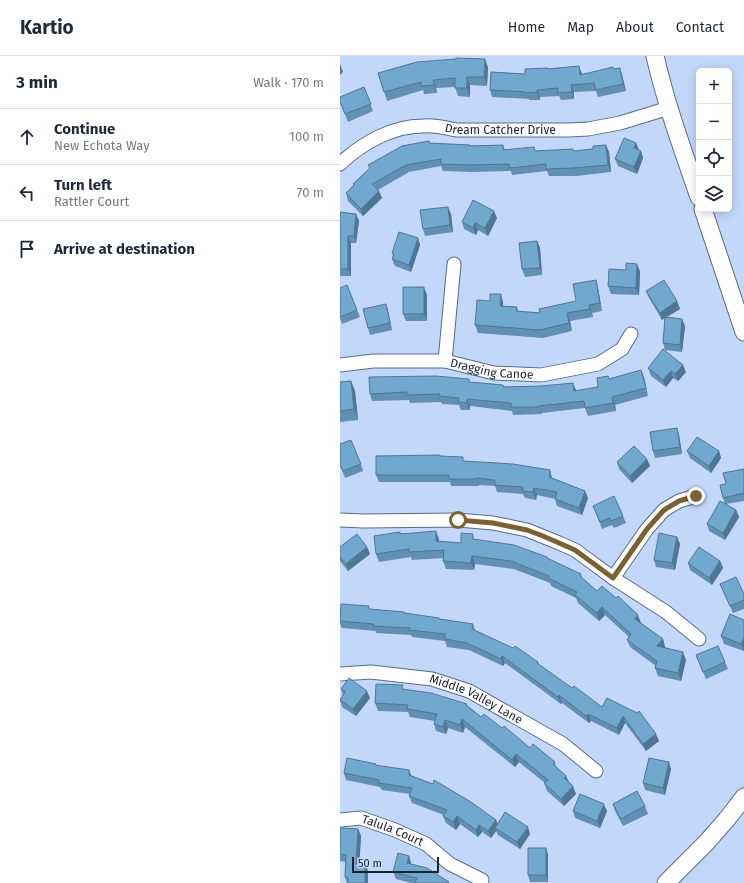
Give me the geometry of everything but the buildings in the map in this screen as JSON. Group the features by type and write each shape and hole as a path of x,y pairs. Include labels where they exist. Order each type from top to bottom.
{"street":[{"path":"655,56 669,108 696,188"},
{"name":"Dream Catcher Drive","path":"340,164 358,149 373,140 389,132 405,127 440,126 457,130 588,129 620,123 669,108"},
{"path":"704,212 744,332"},
{"path":"445,361 454,264"},
{"name":"Dragging Canoe","path":"340,365 373,361 445,361 494,373 541,375 598,364 622,349 631,334"},
{"path":"613,578 647,529 664,510 679,501 696,496"},
{"path":"340,520 458,520 510,526 543,536 575,550 613,578 666,612 699,639"},
{"name":"Middle Valley Lane","path":"340,674 371,672 432,679 469,691 563,744 596,771"},
{"path":"666,883 706,843 744,797"},
{"name":"Talula Court","path":"340,820 361,818 395,830 426,844 450,864 482,880"}],"route":[{"path":"458,520 493,523 527,530 575,550 613,578 647,529 664,510 679,501 696,496"}]}
